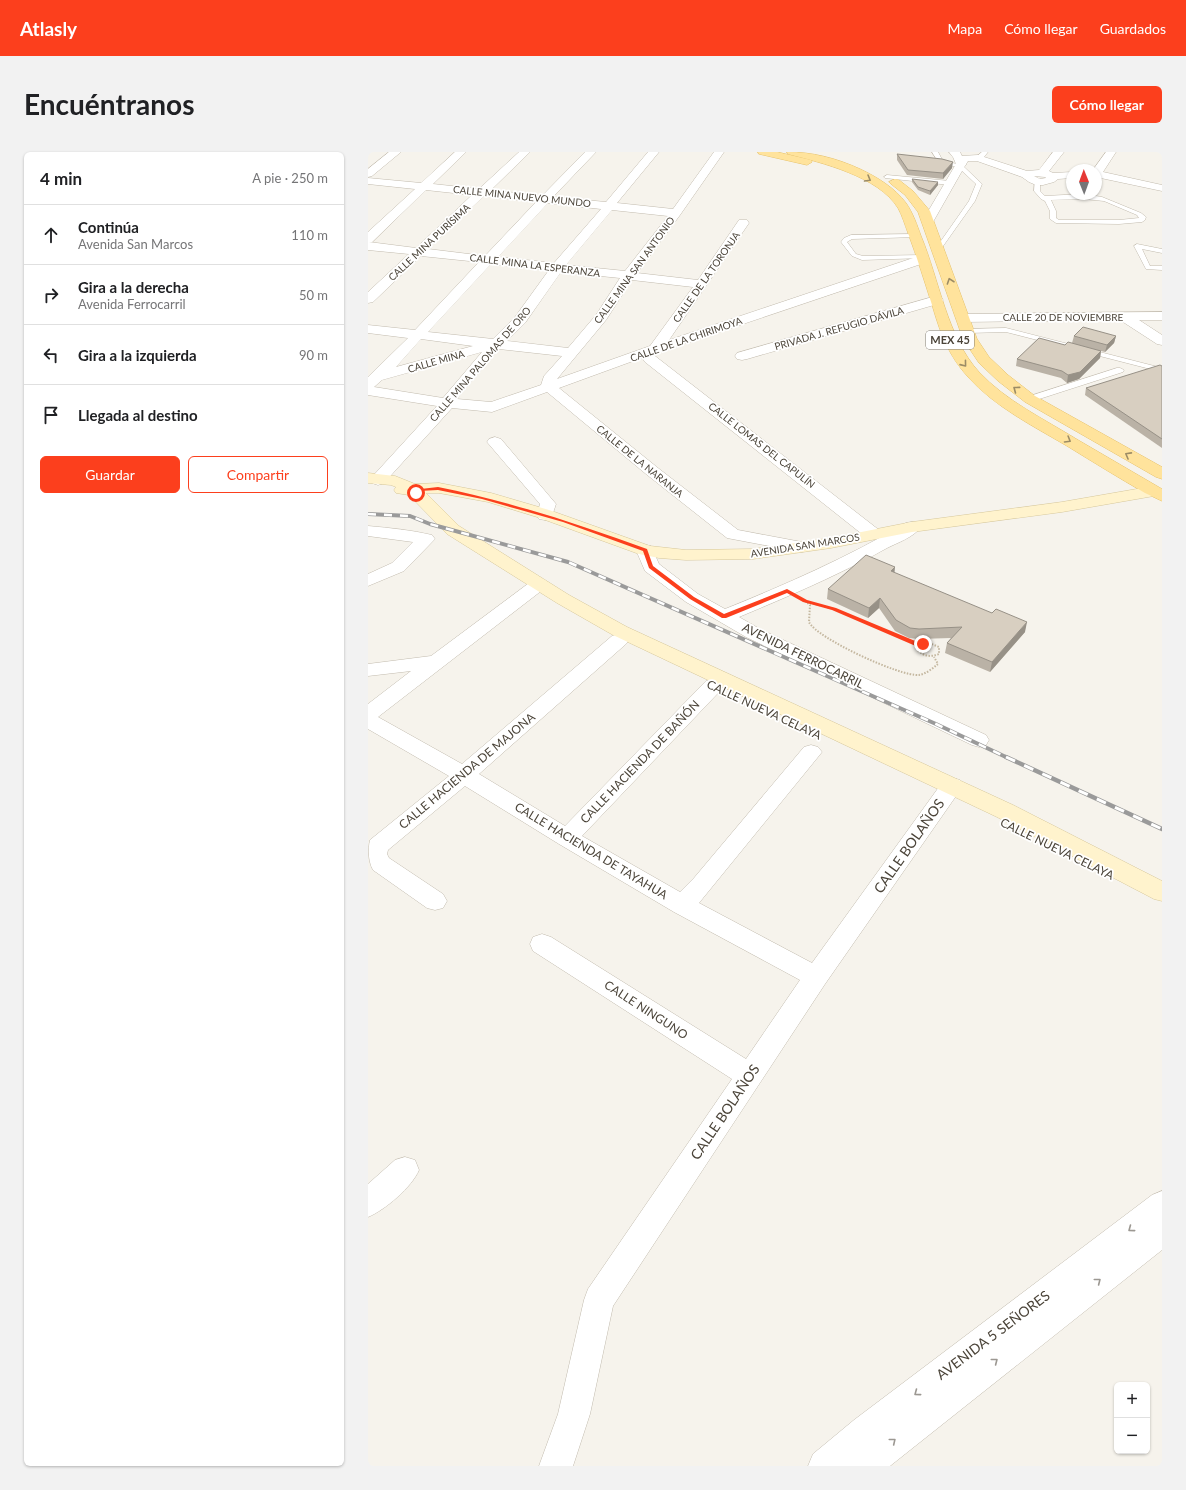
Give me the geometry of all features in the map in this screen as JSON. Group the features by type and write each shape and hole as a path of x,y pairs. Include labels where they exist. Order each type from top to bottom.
{"main road":[{"path":"763,152 852,170"},
{"name":"MEX 45","path":"792,152 852,170 873,182 897,201 906,213 923,258 936,300 957,354 965,366 993,393 1019,411 1158,494"},
{"name":"MEX 45","path":"824,152 864,166 887,177 915,199 924,211 928,220 964,318 967,331 977,351 1002,378 1030,399 1162,474"},
{"name":"AVENIDA SAN MARCOS","path":"374,483 414,490 429,488 457,492 504,503 544,515 645,550 686,554 753,554 801,547 912,526 1158,494"},
{"name":"CALLE NUEVA CELAYA","path":"374,483 424,516 443,536 620,631 949,790 1162,902"},
{"name":"CALLE NUEVA CELAYA","path":"414,490 453,530 595,628 713,686 949,790 1005,811 1162,892"}],"street":[{"path":"368,174 396,152"},
{"path":"368,239 461,152"},
{"name":"CALLE MINA PURÍSIMA","path":"368,299 525,152"},
{"path":"372,381 591,152"},
{"name":"CALLE MINA PALOMAS DE ORO","path":"374,483 448,403 451,396 496,344 520,320 558,267 654,152"},
{"name":"CALLE MINA SAN ANTONIO","path":"548,386 549,379 601,317 628,276 676,213 719,152"},
{"path":"954,152 958,156 960,165"},
{"path":"1038,176 1059,152"},
{"path":"1102,164 1111,152"},
{"path":"928,220 965,158 978,155 1038,176 1066,175"},
{"path":"1102,174 1155,175"},
{"path":"1102,175 1162,188"},
{"name":"CALLE MINA NUEVO MUNDO","path":"368,181 676,213"},
{"name":"CALLE DE LA TORONJA","path":"652,354 743,223"},
{"name":"CALLE MINA LA ESPERANZA","path":"368,246 702,284"},
{"name":"CALLE DE LA CHIRIMOYA","path":"368,391 448,403 492,407 548,386 652,354 923,258"},
{"name":"PRIVADA J. REFUGIO DÁVILA","path":"742,356 936,300"},
{"name":"CALLE 20 DE NOVIEMBRE","path":"964,318 1162,316"},
{"path":"1124,317 1162,340"},
{"path":"368,328 572,353"},
{"name":"CALLE MINA","path":"372,381 496,344"},
{"name":"CALLE LOMAS DEL CAPULÍN","path":"652,354 859,521 873,534"},
{"name":"CALLE DE LA NARANJA","path":"548,386 652,471 733,534 801,547"},
{"path":"495,442 548,504 544,515"},
{"path":"724,616 787,591 886,543 912,526"},
{"path":"368,531 393,533 426,539 398,566 368,581"},
{"name":"AVENIDA FERROCARRIL","path":"645,550 651,567 692,598 760,636 978,740"},
{"path":"368,714 536,586"},
{"name":"CALLE HACIENDA DE MAJONA","path":"435,901 381,864 376,854 378,846 619,640"},
{"path":"368,670 435,662"},
{"name":"CALLE HACIENDA DE BAÑÓN","path":"567,838 713,686"},
{"name":"CALLE HACIENDA DE TAYAHUA","path":"368,720 464,774 567,838 682,905 816,977"},
{"path":"682,905 702,884 811,752"},
{"name":"CALLE BOLAÑOS","path":"556,1466 574,1414 600,1300 816,977 949,790"},
{"name":"CALLE NINGUNO","path":"542,944 749,1076"},
{"path":"368,1203 405,1170"},
{"name":"AVENIDA 5 SEÑORES","path":"825,1466 873,1427 1162,1205"},
{"name":"AVENIDA 5 SEÑORES","path":"862,1466 1162,1231"}],"lane":[{"path":"935,152 941,162 960,165 979,184 972,201 939,248"},
{"path":"1038,176 1037,191 1042,198 1048,200 1053,211 1053,219 1058,222 1119,222 1142,220 1143,217 1139,214 1102,197"},
{"path":"887,177 950,183"},
{"path":"1042,198 1066,197"},
{"path":"915,236 851,238 846,239 844,242 854,255 862,258 923,258"},
{"path":"1162,251 1137,246 1148,268 1162,268"},
{"path":"967,331 1006,330 1029,334 1162,370"},
{"path":"1030,399 1120,370"}],"path":[{"path":"787,591 810,605 811,610 808,619 810,627 818,633 894,670 907,675 920,675 938,664 934,657"},
{"path":"805,601 834,609 920,645 930,643 939,647 939,654 934,657 927,657 921,654 918,650 920,645"}],"building":[{"path":"897,154 942,159 953,162 943,173 908,170"},
{"path":"912,179 938,182 930,191 918,187"},
{"path":"1083,327 1116,336 1107,345 1074,336"},
{"path":"1039,338 1065,345 1068,342 1101,351 1080,372 1068,375 1062,371 1017,359"},
{"path":"1160,365 1162,366 1162,439 1086,388"},
{"path":"866,555 895,567 891,571 992,613 996,609 1027,622 992,662 947,643 962,627 910,628 896,620 880,598 869,608 828,589"}],"railway":[{"path":"368,514 410,516 430,524 568,562 936,724 1008,758"},
{"path":"1006,757 1162,829"}],"route":[{"path":"416,493 414,490 438,488 504,503 565,521 645,550 651,567 664,578 692,598 724,616 787,591 805,601 834,609 920,645 923,644"}]}
